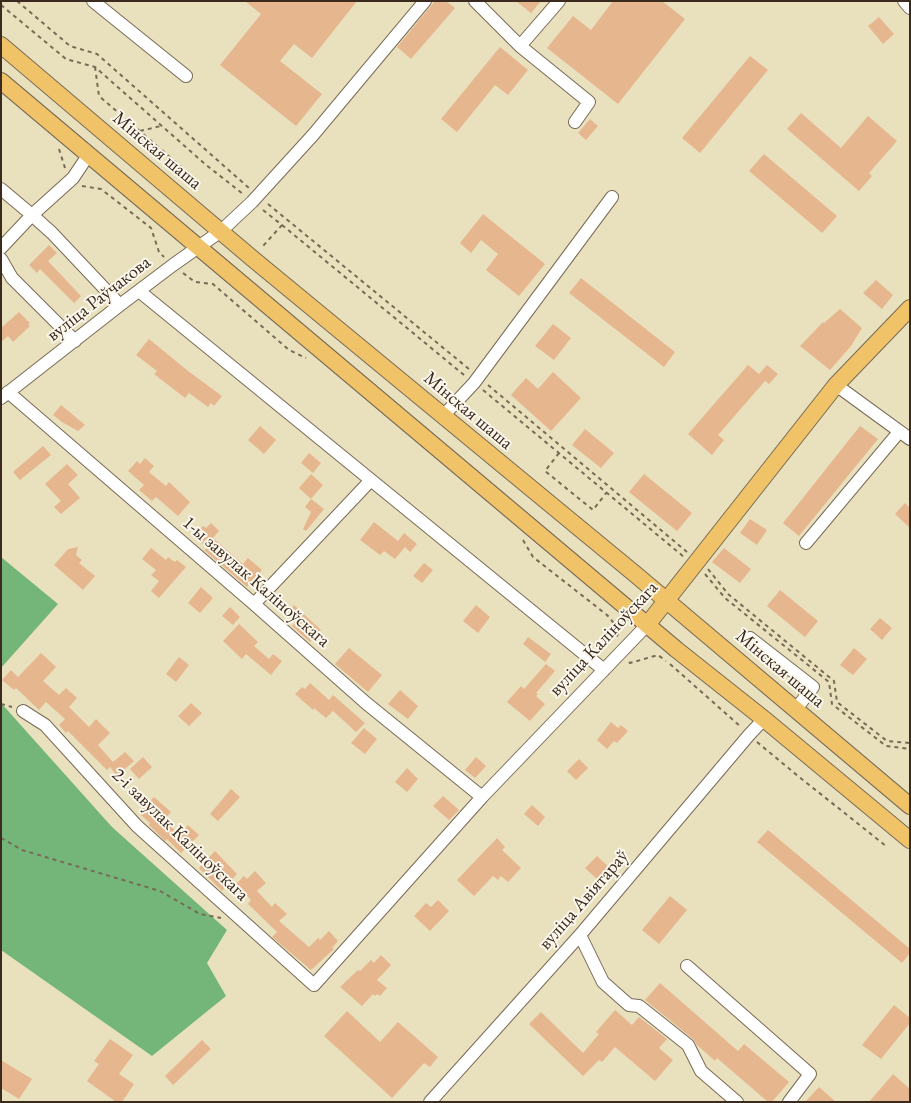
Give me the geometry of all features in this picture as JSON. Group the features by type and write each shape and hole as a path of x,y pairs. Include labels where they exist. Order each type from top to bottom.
{"main road":[{"name":"Мінская шаша","path":"1,45 910,806"},
{"path":"1,81 162,214 199,248 287,320 647,625 910,840"},
{"name":"вуліца Каліноўскага","path":"647,625 836,385 910,308"}],"street":[{"path":"93,1 186,76"},
{"name":"вуліца Раўчакова","path":"5,395 172,265 221,231 255,198 313,135 424,1"},
{"path":"475,1 520,46 589,102 575,122"},
{"path":"520,46 559,1"},
{"path":"904,1 910,8"},
{"path":"1,248 32,215 73,178 89,154"},
{"path":"1,189 52,233 120,305"},
{"path":"443,416 476,379 612,197"},
{"path":"1,260 12,278 75,341"},
{"path":"139,291 604,670"},
{"path":"836,385 910,439"},
{"name":"1-ы завулак Каліноўскага","path":"5,395 254,604 366,703 482,797"},
{"path":"806,543 899,432"},
{"path":"254,604 371,480"},
{"name":"вуліца Каліноўскага","path":"314,984 482,797 647,625"},
{"path":"750,638 813,687 796,709"},
{"name":"2-і завулак Каліноўскага","path":"23,711 45,725 137,826 314,984"},
{"name":"вуліца Авіятараў","path":"430,1102 580,935 749,734 764,719"},
{"path":"580,935 602,982 628,1005 639,1006 688,1045 702,1071 737,1102"},
{"path":"687,966 810,1074 788,1102"}],"path":[{"path":"17,1 70,46 97,54 255,198 282,225 476,379 559,452 666,540 696,564 711,571 728,594 834,682 837,702 886,741 910,743"},
{"path":"1,5 66,59 95,67 205,164 255,198 476,379 696,564 725,598 829,682 832,704 886,746 910,749"},
{"path":"95,67 99,96 193,177"},
{"path":"140,131 161,126"},
{"path":"58,147 65,170 73,178 84,187 101,189 152,228 159,252 172,265 194,282 213,284 226,294"},
{"path":"263,246 282,225"},
{"path":"559,452 545,471 552,477 594,510 607,492"},
{"path":"667,661 798,776 886,846"},
{"path":"1,838 22,850 160,891 200,914 245,922"}],"green space":[{"path":"1,557 58,604 1,668"},
{"path":"1,703 112,827 227,930 207,963 226,996 152,1056 1,950"}],"building":[{"path":"245,1 357,1 312,58 294,44 280,61 322,94 296,126 220,65 261,14"},
{"path":"435,1 446,1 455,8 411,59 397,47"},
{"path":"516,1 541,1 531,13"},
{"path":"613,1 662,1 685,19 618,104 547,48 573,16 591,30"},
{"path":"879,17 894,34 883,44 868,26"},
{"path":"500,47 528,70 508,95 495,85 457,132 441,119"},
{"path":"750,56 768,70 700,153 682,138"},
{"path":"801,113 841,148 868,116 897,141 869,173 872,176 859,191 787,129"},
{"path":"590,119 598,126 586,140 578,133"},
{"path":"764,154 837,216 822,233 749,171"},
{"path":"483,214 545,264 519,296 486,270 498,254 481,240 471,253 460,243"},
{"path":"49,245 57,253 48,261 81,296 74,303 40,269 37,273 29,265"},
{"path":"581,278 675,352 664,367 569,293"},
{"path":"876,280 893,295 882,309 863,293"},
{"path":"840,309 862,328 851,346 830,370 800,346 823,322"},
{"path":"19,312 30,323 28,324 30,326 13,342 8,336 1,342 1,328"},
{"path":"553,324 571,338 554,360 535,346"},
{"path":"149,339 222,396 214,406 211,403 208,407 189,393 185,398 154,374 157,371 136,355"},
{"path":"748,365 759,374 767,365 778,374 769,384 765,381 718,435 724,440 712,455 688,434"},
{"path":"553,372 581,398 551,431 511,395 526,378 538,389"},
{"path":"61,405 85,425 78,431 53,415"},
{"path":"260,426 276,440 264,454 248,440"},
{"path":"860,426 878,439 799,536 783,523"},
{"path":"585,429 614,453 601,468 572,445"},
{"path":"43,446 51,455 20,480 13,472"},
{"path":"309,453 321,463 313,473 301,463"},
{"path":"145,458 154,466 149,472 166,486 169,482 190,502 178,516 156,497 152,501 139,490 144,485 128,471 137,461 140,464"},
{"path":"67,464 78,475 68,484 80,498 61,514 54,507 61,501 45,484"},
{"path":"311,474 323,485 311,499 299,488"},
{"path":"644,474 692,513 677,531 629,492"},
{"path":"311,499 324,509 306,531 303,529 311,512 305,507"},
{"path":"905,503 910,508 910,528 895,514"},
{"path":"750,519 767,530 757,545 740,533"},
{"path":"374,522 398,541 404,533 417,544 410,552 405,547 395,559 384,551 380,555 360,540"},
{"path":"211,523 219,531 213,538 243,564 248,558 262,570 247,587 204,550 207,548 194,536 203,526 206,528"},
{"path":"78,547 76,555 82,560 79,563 95,576 83,590 54,565 68,549"},
{"path":"151,548 166,560 168,557 175,562 177,560 186,567 159,598 151,591 159,581 151,575 156,570 142,559"},
{"path":"724,548 751,569 740,583 712,562"},
{"path":"424,563 433,570 422,583 413,576"},
{"path":"201,587 213,598 200,613 188,603"},
{"path":"780,590 818,621 805,637 767,606"},
{"path":"294,605 321,630 310,642 292,626 295,623 286,615"},
{"path":"476,605 490,617 478,633 463,621"},
{"path":"230,607 240,617 233,625 222,616"},
{"path":"880,618 892,628 882,640 870,629"},
{"path":"239,624 258,642 254,646 269,659 273,654 282,661 271,675 246,654 242,659 223,641"},
{"path":"528,637 551,654 545,662 523,644"},
{"path":"349,648 382,675 368,692 335,664"},
{"path":"854,648 867,659 853,675 840,665"},
{"path":"41,653 56,667 43,681 59,695 66,688 77,698 69,707 89,727 96,719 110,733 98,745 113,762 125,752 134,761 117,776 110,767 107,770 68,731 66,733 59,725 65,719 46,702 39,710 16,688 14,690 2,680 11,670 18,677"},
{"path":"179,657 189,665 176,682 166,674"},
{"path":"546,664 555,671 536,693 538,694 536,696 545,704 530,721 507,702 521,686 524,689"},
{"path":"310,683 329,700 333,695 365,723 356,732 333,711 326,718 314,708 313,710 295,694 302,687 305,689"},
{"path":"400,690 418,706 408,719 388,704"},
{"path":"191,703 202,713 189,726 178,716"},
{"path":"611,722 618,728 621,725 628,731 617,743 614,741 607,749 597,740"},
{"path":"364,728 377,739 365,754 351,743"},
{"path":"143,757 152,767 139,779 130,769"},
{"path":"476,757 486,766 475,778 465,770"},
{"path":"579,759 588,768 576,780 567,771"},
{"path":"407,768 418,779 407,792 395,782"},
{"path":"231,789 240,797 218,821 210,814"},
{"path":"443,796 459,810 449,820 433,806"},
{"path":"154,797 171,812 164,820 179,834 188,825 199,835 181,853 167,839 165,841 139,813"},
{"path":"532,805 545,817 538,826 524,814"},
{"path":"768,830 910,949 910,953 902,963 757,842"},
{"path":"497,838 505,847 502,850 521,868 508,882 501,876 498,880 493,876 474,896 457,880"},
{"path":"215,851 237,874 222,891 199,868"},
{"path":"597,856 610,868 598,880 585,868"},
{"path":"255,871 266,883 257,891 272,907 275,903 287,914 279,921 309,947 329,931 338,941 332,948 334,949 311,970 272,937 277,932 248,904 251,900 236,884 244,876 247,879"},
{"path":"670,896 687,910 659,944 642,930"},
{"path":"438,900 449,911 430,931 414,916 426,903 431,907"},
{"path":"381,955 391,965 377,980 387,988 380,996 373,994 362,1006 340,987 358,970 360,971 371,960 374,963"},
{"path":"660,983 738,1051 744,1044 789,1082 772,1102 768,1102 717,1058 715,1061 693,1039 645,1000"},
{"path":"894,1005 910,1018 910,1023 881,1059 862,1045"},
{"path":"615,1010 632,1025 639,1017 667,1039 659,1048 673,1060 655,1081 615,1047 602,1062 599,1060 583,1076 529,1024 541,1012 583,1053 599,1034 596,1032"},
{"path":"347,1011 380,1042 398,1022 438,1057 430,1067 424,1063 392,1098 324,1036"},
{"path":"110,1039 133,1055 119,1074 134,1084 122,1102 116,1102 87,1081 99,1064 94,1061"},
{"path":"202,1040 211,1049 173,1085 165,1076"},
{"path":"1,1060 32,1079 19,1099 1,1088"},
{"path":"893,1074 910,1089 910,1102 869,1102"},
{"path":"819,1087 836,1102 805,1102"}]}
